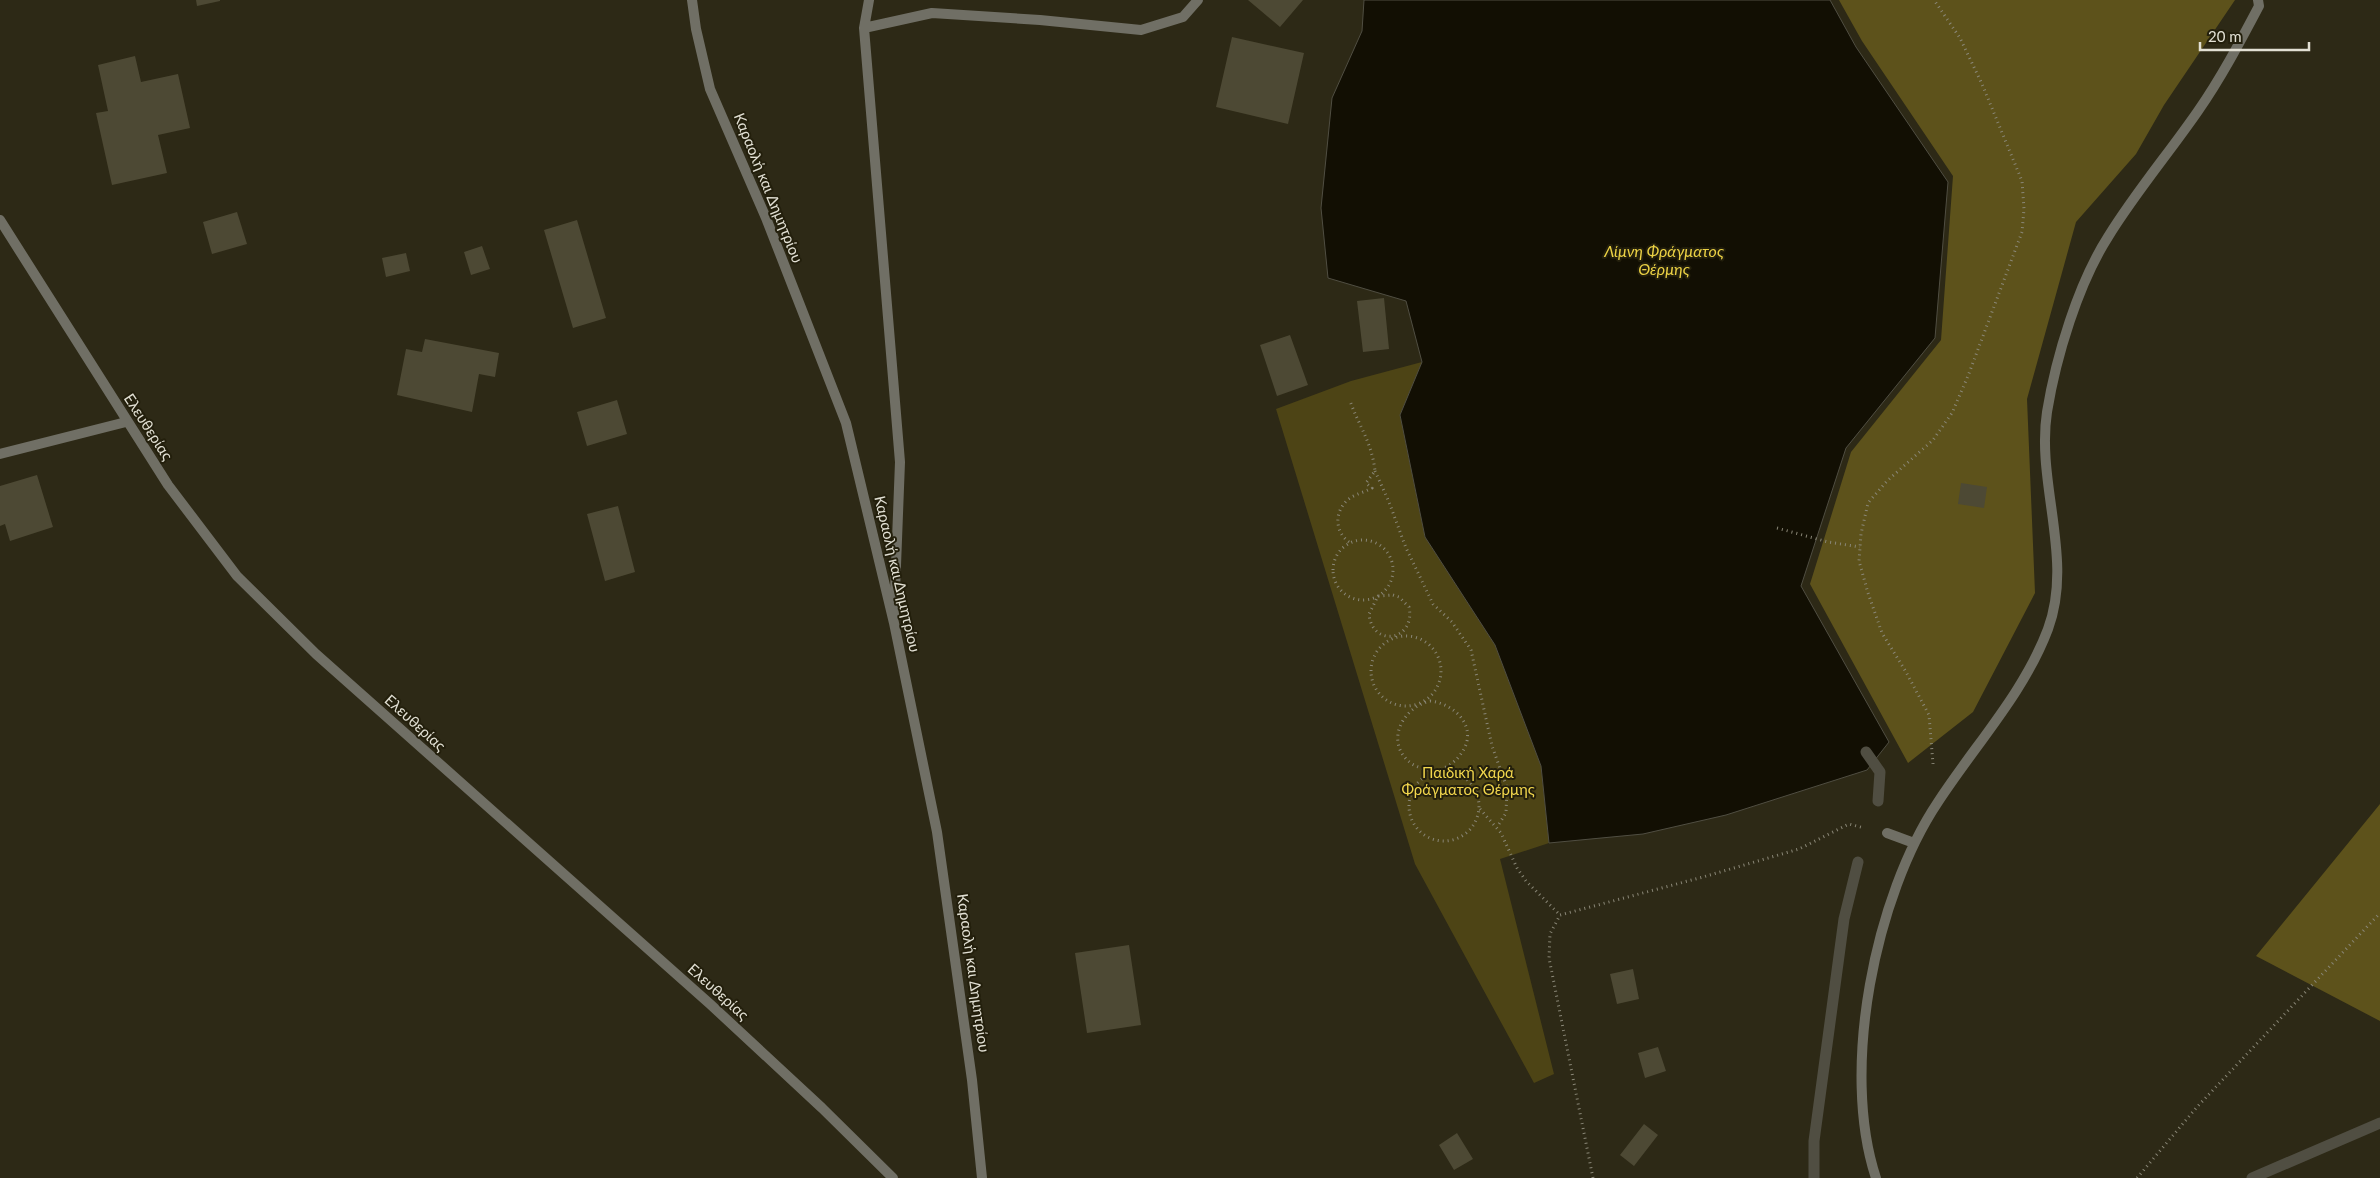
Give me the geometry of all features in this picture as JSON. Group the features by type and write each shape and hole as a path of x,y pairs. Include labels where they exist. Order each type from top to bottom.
{"street":[{"name":"Καραολή και Δημητρίου","path":"692,0 696,29 710,89 766,218 846,423 894,623 926,775 946,891 972,1080 982,1178"},
{"path":"869,0 864,28 900,462 894,623"},
{"path":"864,28 932,13 1040,20 1141,30 1183,17 1198,0"},
{"path":"1876,1178 1865,1141 1860,1062 1864,1027 1879,946 1893,898 1914,843 1935,805 2004,709 2038,653 2050,625 2055,594 2056,560 2048,486 2047,414 2069,326 2080,296 2107,237 2200,108 2259,6 2258,0"},
{"name":"Ελευθερίας","path":"0,220 126,422 194,522 232,570 262,602 330,667 717,1011 822,1108 893,1178"},
{"path":"0,454 126,422"},
{"path":"1887,832 1914,843"}],"path":[{"path":"1934,0 1960,38 1982,84 2022,181 2024,209 2022,232 1968,376 1952,413 1932,440 1887,481 1868,503 1860,547 1859,561 1882,632 1929,715 1935,805"},
{"path":"1350,401 1360,427 1369,440 1375,470 1406,548 1433,604 1452,622 1471,650 1492,746 1507,788 1506,813 1497,827"},
{"path":"1349,542 1342,537 1337,525 1338,518 1344,503 1353,496 1372,488 1366,483 1375,470"},
{"path":"1777,528 1828,542 1860,547"},
{"path":"1349,542 1335,556 1333,575 1336,585 1350,598 1369,600 1378,596 1393,595 1400,597 1409,607 1410,621 1407,628 1395,636 1380,647 1374,656 1371,668 1372,680 1377,690 1385,699 1396,704 1407,706 1419,704 1435,702 1451,706 1459,714 1466,728 1466,744 1461,754 1454,762 1435,772 1424,778 1410,796 1409,808 1411,819 1417,830 1426,837 1438,841 1450,841 1461,837 1470,830 1476,820 1479,809 1478,798 1466,779 1451,772 1435,772 1411,763 1399,743 1398,732 1402,720 1409,710 1419,704 1436,689 1440,679 1441,668 1438,657 1424,640 1413,636 1395,636 1382,635 1372,627 1369,614 1378,596 1389,585 1394,570 1387,551 1379,544 1370,540 1349,542"},
{"path":"1479,809 1497,827 1510,849 1517,868 1526,881 1560,915"},
{"path":"1593,1178 1549,958 1550,934 1560,915 1703,878 1799,848 1849,824"},
{"path":"2137,1178 2197,1107 2380,913"}],"green space":[{"name":"Παιδική Χαρά Φράγματος Θέρμης","path":"1422,362 1400,415 1425,537 1495,645 1541,766 1549,843 1500,859 1554,1074 1534,1083 1415,864 1276,409 1351,381"}],"shaded area":[{"path":"1839,0 2235,0 2164,105 2136,154 2076,222 2027,399 2035,593 1973,712 1908,763 1810,584 1851,452 1941,340 1953,176 1862,41"},
{"path":"2380,804 2380,1021 2256,956"}],"water":[{"name":"Λίμνη Φράγματος Θέρμης","path":"1364,0 1830,0 1856,47 1948,182 1935,338 1846,448 1801,586 1889,742 1867,770 1726,815 1643,834 1549,843 1541,766 1495,645 1425,537 1400,415 1422,362 1406,301 1328,278 1321,208 1332,98 1362,31"}],"building":[{"path":"196,0 220,0 220,1 197,6"},
{"path":"1248,0 1303,0 1280,27"},
{"path":"1232,37 1304,53 1288,124 1216,107"},
{"path":"135,56 141,82 178,74 190,128 158,135 167,173 112,185 96,113 108,111 98,65"},
{"path":"237,212 247,244 212,254 203,222"},
{"path":"577,220 606,318 573,328 544,230"},
{"path":"482,246 490,269 471,275 464,252"},
{"path":"406,253 410,271 386,277 382,258"},
{"path":"1384,298 1389,349 1363,352 1357,301"},
{"path":"1290,335 1308,385 1277,396 1260,345"},
{"path":"425,339 499,353 495,377 479,374 472,412 397,395 406,349 422,352"},
{"path":"617,400 627,434 587,446 577,412"},
{"path":"37,475 53,527 10,541 5,524 0,526 0,486"},
{"path":"1961,483 1987,487 1984,508 1958,504"},
{"path":"618,506 635,572 605,581 587,514"},
{"path":"1129,945 1141,1025 1087,1033 1075,953"},
{"path":"1633,969 1639,999 1617,1004 1610,974"},
{"path":"1658,1047 1666,1071 1645,1078 1638,1053"},
{"path":"1644,1124 1658,1135 1634,1166 1620,1155"},
{"path":"1457,1133 1473,1159 1454,1170 1439,1145"}],"waterway":[{"path":"1866,752 1880,772 1878,801"},
{"path":"1814,1178 1814,1141 1844,919 1858,862"},
{"path":"2252,1178 2380,1123"}]}
